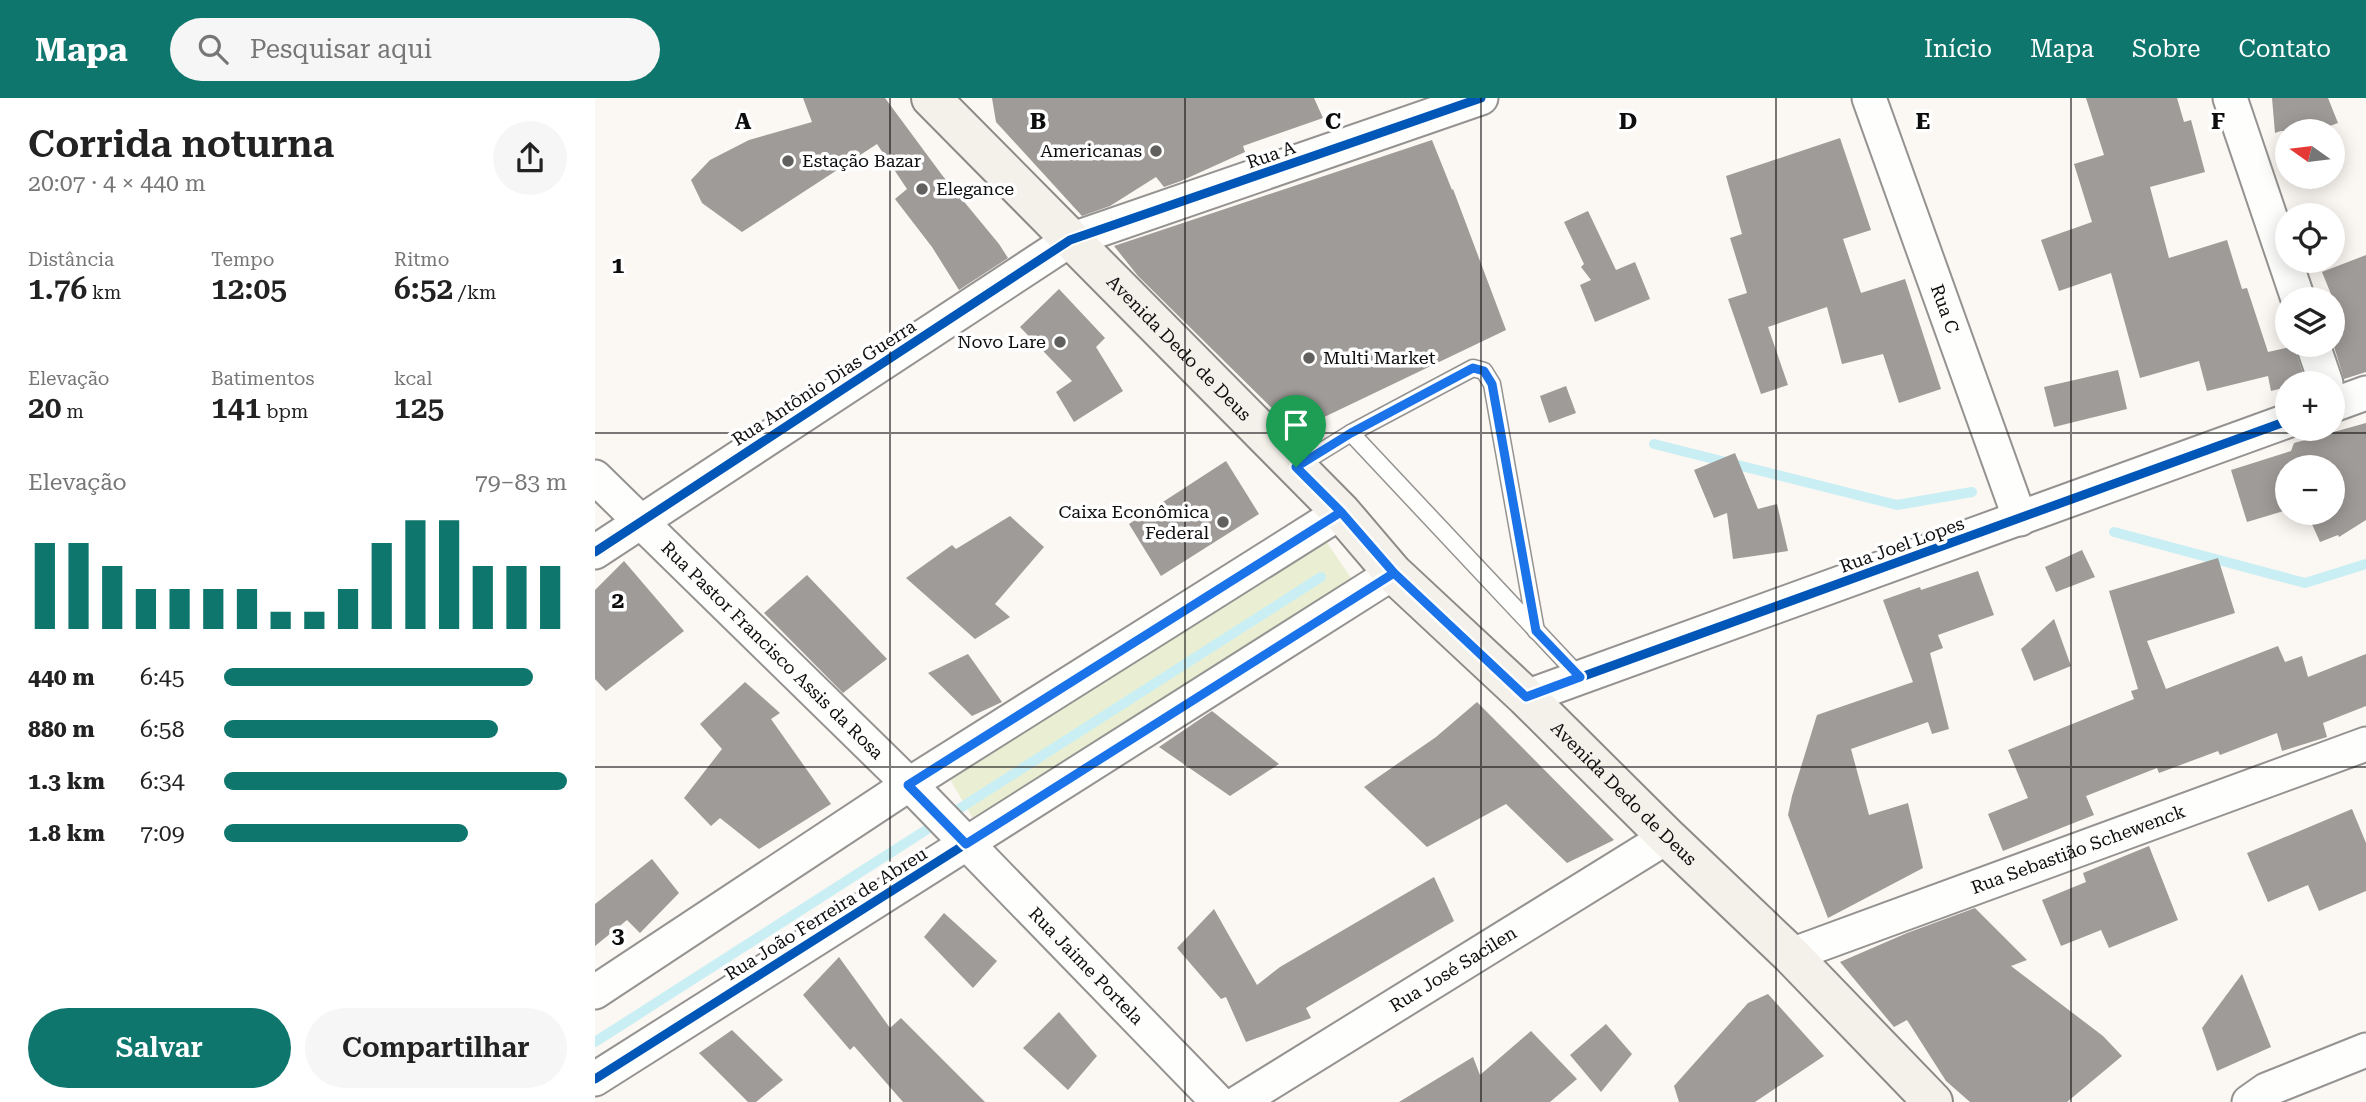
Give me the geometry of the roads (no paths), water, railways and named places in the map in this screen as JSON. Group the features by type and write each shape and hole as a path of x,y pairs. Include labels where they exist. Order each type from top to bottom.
{"main road":[{"name":"Avenida Dedo de Deus","path":"931,98 1341,512 1394,573 1526,697 1791,955 1933,1102"}],"street":[{"name":"Rua A","path":"1070,240 1481,98"},
{"name":"Rua C","path":"1869,98 2020,519"},
{"path":"2230,98 2294,287"},
{"name":"Rua Antônio Dias Guerra","path":"595,552 1070,240"},
{"path":"2345,400 2366,393"},
{"name":"Rua Joel Lopes","path":"1526,697 2275,425"},
{"name":"Rua Pastor Francisco Assis da Rosa","path":"595,477 959,837"},
{"path":"595,992 914,790 1341,512"},
{"name":"Rua João Ferreira de Abreu","path":"595,1079 959,837 1394,573"},
{"name":"Rua Sebastião Schewenck","path":"1791,955 2366,744"},
{"name":"Rua Jaime Portela","path":"959,837 1218,1102"},
{"name":"Rua José Sacilen","path":"1239,1102 1667,837"},
{"path":"2249,1102 2266,1090 2366,1050"}],"lane":[{"path":"1296,467 1351,433 1473,368 1484,371 1492,384 1536,631"},
{"path":"1351,433 1580,677"}],"waterway":[{"path":"1654,444 1897,505 1972,492"},
{"path":"2114,532 2305,583 2366,564"},
{"path":"595,1042 1321,577"}],"place":[{"name":"Americanas","path":"1156,151"},
{"name":"Estação Bazar","path":"788,161"},
{"name":"Elegance","path":"922,189"},
{"name":"Novo Lare","path":"1060,342"},
{"name":"Multi Market","path":"1309,358"},
{"name":"Caixa Econômica Federal","path":"1223,522"}]}
